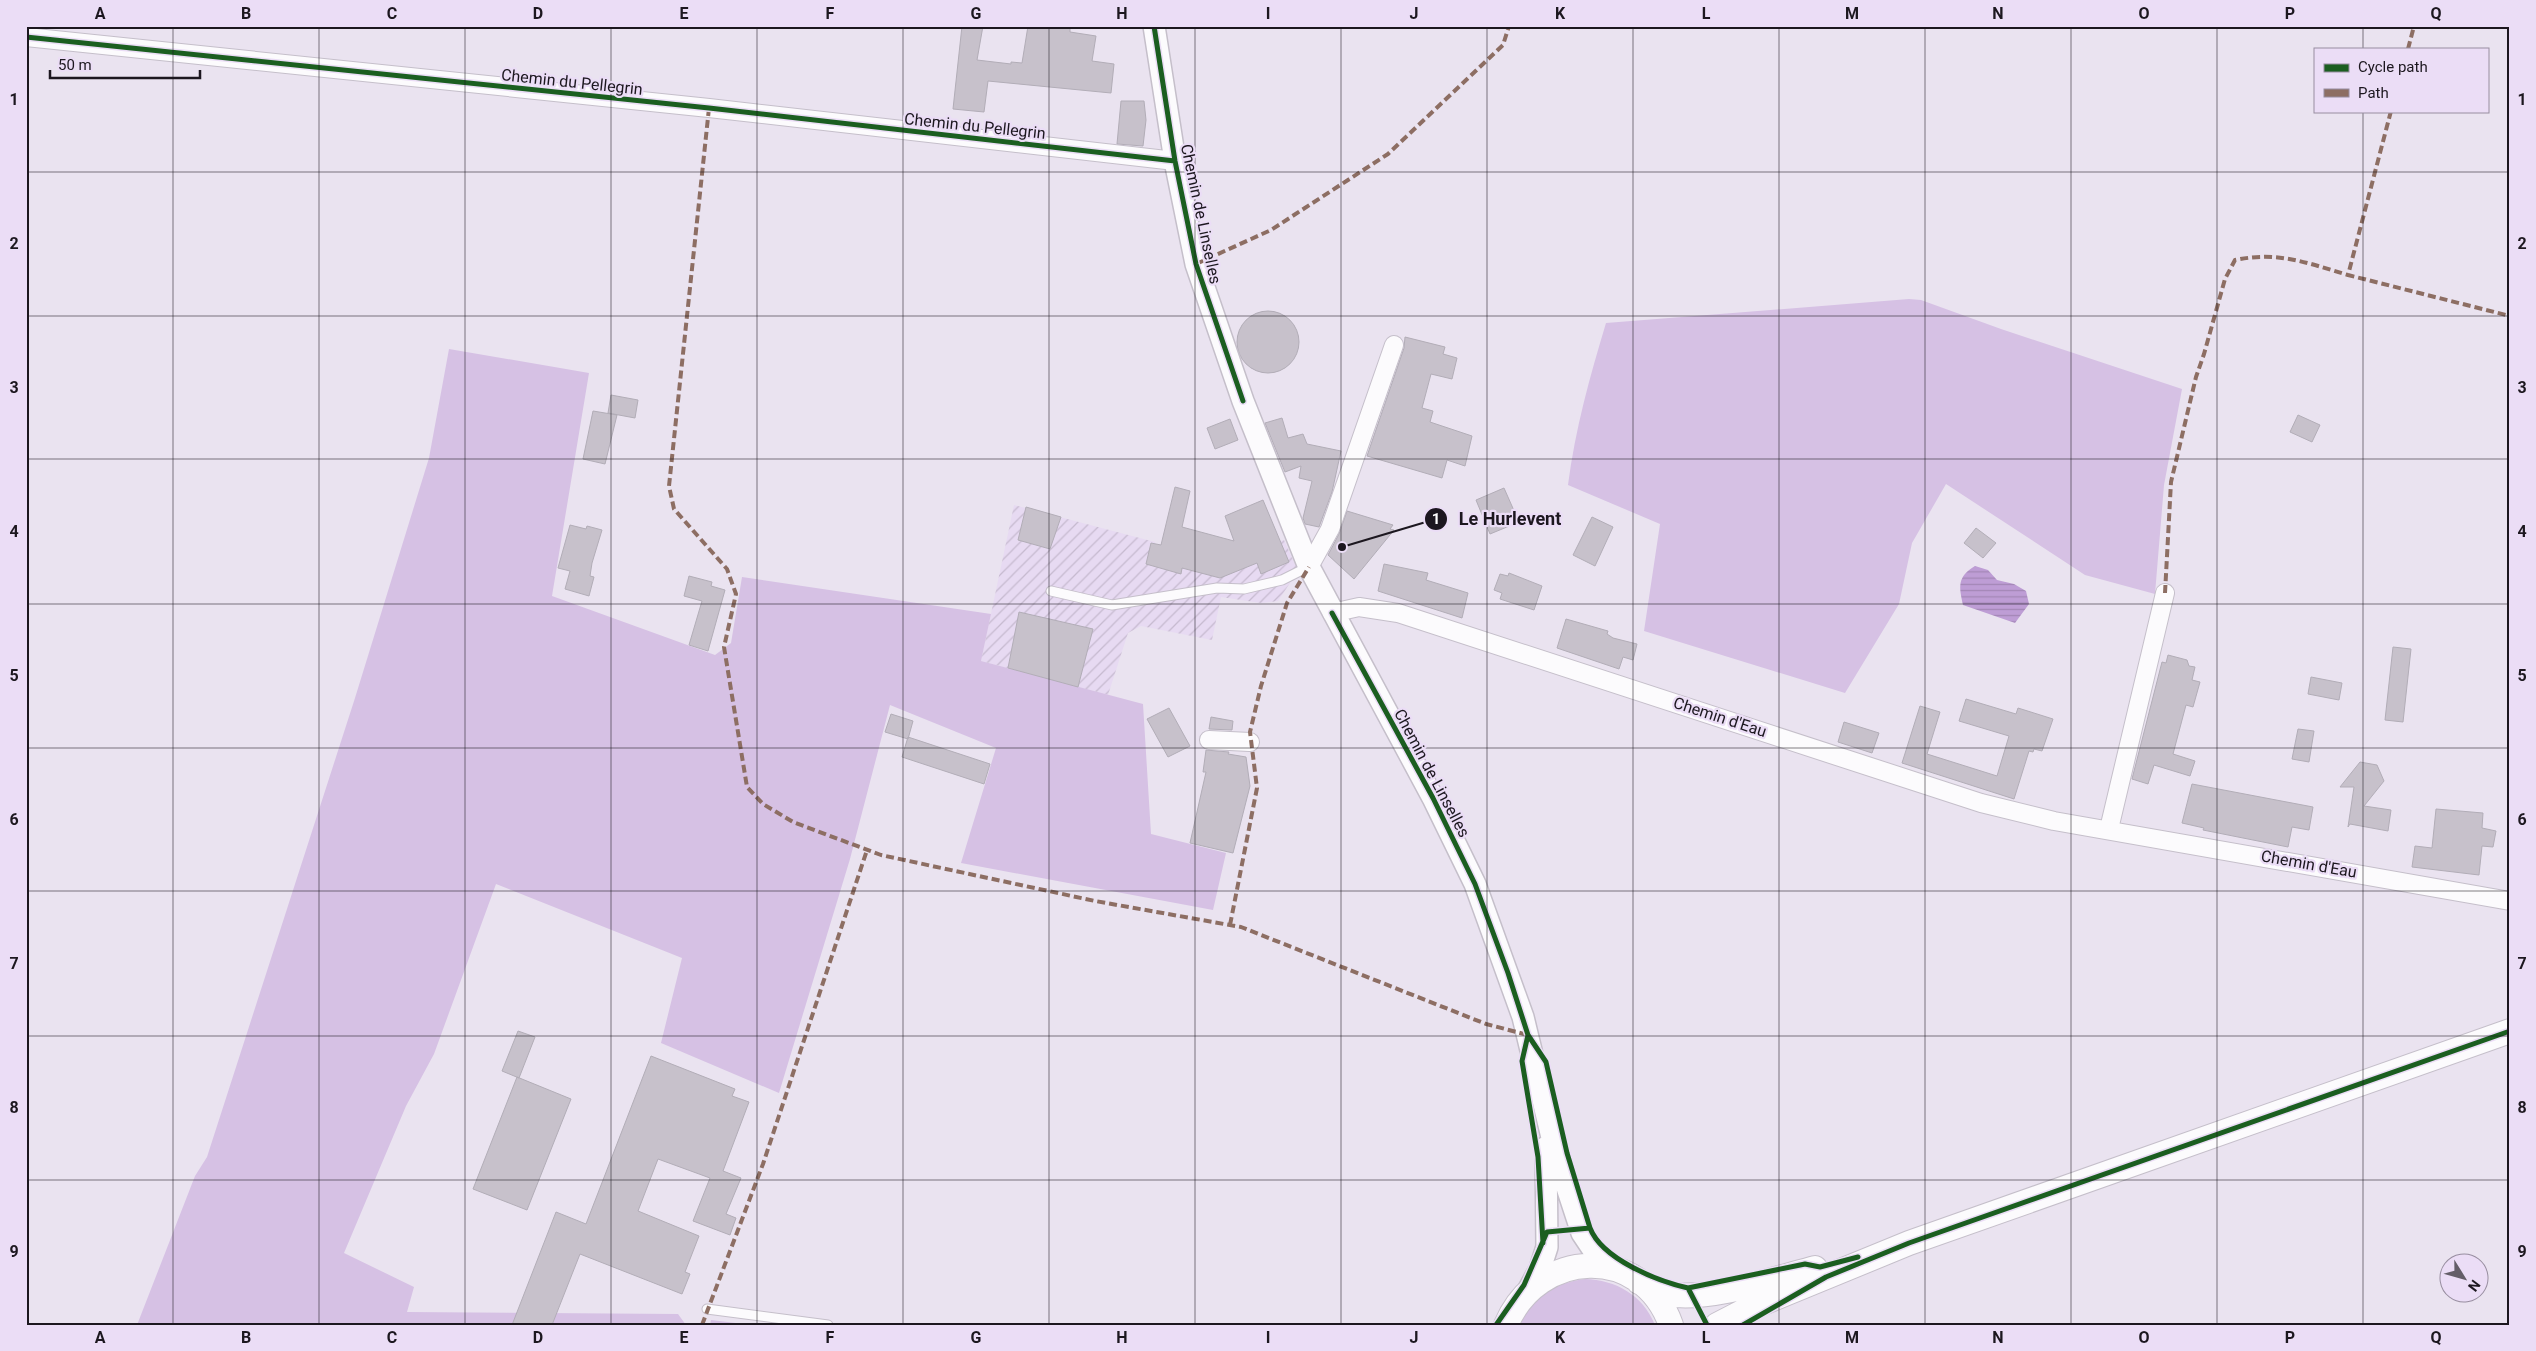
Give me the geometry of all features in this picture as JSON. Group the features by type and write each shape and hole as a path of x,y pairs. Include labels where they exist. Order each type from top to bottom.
{"main road":[{"path":"1717,1325 1748,1309 1909,1243 2510,1031"},
{"path":"1507,1321 1529,1289 1555,1272 1576,1266 1595,1265 1631,1277 1669,1294 1698,1294 1762,1282 1909,1243"},
{"path":"1631,1277 1660,1302 1671,1325"}],"street":[{"name":"Chemin de Linselles","path":"1154,26 1175,161 1196,264 1214,320 1279,497 1309,567 1433,798 1475,884 1523,1017 1545,1112"},
{"name":"Chemin du Pellegrin","path":"26,37 709,108 1175,161"},
{"path":"1309,567 1330,529 1394,345"},
{"path":"2109,829 2165,592"},
{"name":"Chemin d'Eau","path":"1332,613 1359,607 1398,613 1981,803 2054,821 2109,829 2510,901"},
{"path":"1209,740 1250,742"},
{"path":"1545,1112 1566,1188 1582,1233 1596,1254 1631,1277"},
{"path":"1529,1289 1540,1269 1547,1247 1545,1112"}],"lane":[{"path":"1051,591 1112,605 1217,588 1244,589 1282,580 1309,567"},
{"path":"707,1309 828,1325"}],"shaded area":[{"path":"1909,299 1921,300 2001,329 2182,389 2164,485 2155,594 2085,575 1946,484 1912,543 1899,604 1845,693 1644,631 1660,524 1568,485 1584,403 1606,323"},
{"path":"449,349 589,373 552,596 715,655 731,643 742,577 991,614 981,661 1143,704 1151,834 1226,853 1213,910 961,863 996,748 890,705 850,859 779,1093 661,1043 682,958 496,884 434,1054 406,1106 344,1253 414,1287 407,1312 678,1314 686,1325 137,1325 195,1176 207,1157 355,698 429,458"},
{"path":"1014,505 1155,542 1153,548 1221,559 1284,540 1298,571 1278,601 1261,603 1221,597 1212,640 1141,626 1128,633 1108,695 981,661"},
{"path":"1975,566 1988,570 1997,580 2014,584 2026,591 2029,604 2015,623 1963,605 1960,587 1962,578"},
{"path":"1585,1279 1607,1282 1627,1291 1643,1305 1655,1325 1520,1325 1525,1315 1546,1293 1564,1284"},
{"path":"711,1320 752,1325 710,1325"}],"building":[{"path":"962,26 983,26 977,60 1011,64 1011,62 1022,63 1028,26 1070,26 1070,32 1096,36 1092,61 1114,64 1111,93 988,81 984,112 953,109"},
{"path":"1121,101 1144,101 1146,120 1143,146 1117,144"},
{"path":"1268,311 1285,316 1290,320 1294,325 1299,342 1294,359 1290,364 1285,368 1268,373 1251,368 1246,364 1242,359 1237,342 1242,325 1246,320 1251,316"},
{"path":"1405,337 1445,347 1443,354 1457,358 1452,379 1431,374 1422,408 1433,411 1430,422 1472,436 1465,466 1447,460 1442,478 1367,456 1404,348"},
{"path":"611,395 638,400 635,418 608,413"},
{"path":"593,411 617,415 605,464 583,459"},
{"path":"2298,415 2320,425 2312,442 2290,432"},
{"path":"1282,418 1288,438 1303,434 1307,444 1341,451 1332,492 1319,527 1305,524 1303,518 1312,481 1299,478 1301,466 1285,472 1265,423"},
{"path":"1230,419 1238,440 1215,449 1207,428"},
{"path":"1175,487 1190,491 1182,527 1234,541 1225,516 1263,500 1289,562 1261,574 1257,563 1220,578 1182,568 1181,574 1146,564 1151,543 1161,545"},
{"path":"1504,488 1519,522 1490,534 1476,500"},
{"path":"1026,507 1061,517 1050,549 1018,540"},
{"path":"1347,511 1393,525 1390,529 1394,530 1354,579 1328,555 1339,534"},
{"path":"1592,517 1613,527 1595,566 1573,555"},
{"path":"570,525 586,529 587,526 602,530 592,563 590,576 594,577 589,596 565,589 570,571 558,568"},
{"path":"1976,528 1996,543 1983,558 1964,543"},
{"path":"1384,564 1428,573 1426,580 1468,593 1462,618 1378,591"},
{"path":"1509,573 1542,586 1534,610 1500,599 1502,593 1494,590 1500,574 1508,576"},
{"path":"689,576 712,582 711,586 725,590 708,651 689,645 702,601 684,596"},
{"path":"1019,612 1093,629 1078,687 1008,668"},
{"path":"1566,619 1608,631 1607,634 1613,638 1637,644 1633,660 1623,657 1619,669 1557,648"},
{"path":"2393,647 2411,649 2403,722 2385,720"},
{"path":"2168,655 2187,660 2189,666 2195,667 2192,680 2200,682 2193,707 2186,705 2173,754 2195,761 2190,776 2154,765 2148,784 2132,779 2162,662 2166,663"},
{"path":"2311,677 2342,683 2339,700 2308,694"},
{"path":"1966,699 2016,714 2018,708 2053,719 2042,751 2034,749 2033,752 2029,751 2014,799 1902,763 1920,706 1940,712 1927,754 1997,776 2009,736 1959,721"},
{"path":"1169,708 1190,746 1168,757 1147,719"},
{"path":"891,714 913,721 908,739 885,732"},
{"path":"1211,717 1233,721 1232,730 1209,729"},
{"path":"1844,722 1879,733 1872,753 1838,742"},
{"path":"2298,729 2314,731 2309,762 2292,759"},
{"path":"908,737 990,764 984,784 902,757"},
{"path":"1206,750 1229,752 1228,754 1246,757 1250,786 1233,853 1190,843 1206,772 1203,772"},
{"path":"2360,762 2377,765 2384,781 2364,806 2391,810 2388,831 2350,824 2348,827 2354,787 2340,787"},
{"path":"2192,784 2313,807 2309,830 2292,827 2288,847 2203,830 2204,828 2182,823"},
{"path":"2436,809 2483,813 2482,828 2496,831 2493,847 2482,846 2479,875 2412,867 2415,846 2432,848"},
{"path":"518,1031 535,1037 519,1078 502,1071"},
{"path":"651,1056 735,1089 732,1096 749,1102 723,1171 741,1178 726,1214 736,1218 730,1235 693,1221 710,1178 658,1159 638,1211 699,1236 685,1272 690,1274 682,1294 580,1254 552,1325 512,1325 556,1212 586,1224"},
{"path":"517,1077 571,1099 527,1210 473,1189"}],"marked path":[{"path":"1196,264 1271,230 1388,154 1503,45 1509,26"},
{"path":"2408,48 2414,26"},
{"path":"709,108 669,486 674,509 727,569 736,594 724,647 747,787 763,804 793,822 881,855 1095,901 1241,927 1486,1024 1528,1035"},
{"path":"2391,112 2348,275 2510,316"},
{"path":"2165,593 2171,482 2196,377 2225,279 2235,260 2265,257 2279,258 2306,263 2348,275"},
{"path":"1230,925 1257,788 1250,732 1261,686 1287,603 1309,567"},
{"path":"702,1325 763,1164 867,850"}],"cycle path":[{"path":"1154,26 1175,161 1196,264 1243,401"},
{"path":"26,37 709,108 1175,161"},
{"path":"1332,613 1433,798 1475,884 1508,973 1528,1035 1546,1062 1567,1153 1590,1228"},
{"path":"1743,1325 1826,1277 1909,1243 2510,1031"},
{"path":"1528,1035 1522,1061 1538,1157 1543,1243"},
{"path":"1496,1325 1524,1285 1547,1232 1590,1228 1596,1239 1618,1259 1661,1280 1688,1288 1707,1325"},
{"path":"1688,1288 1805,1264 1820,1267 1858,1257"}],"place":[{"name":"Le Hurlevent","path":"1342,547"}]}
